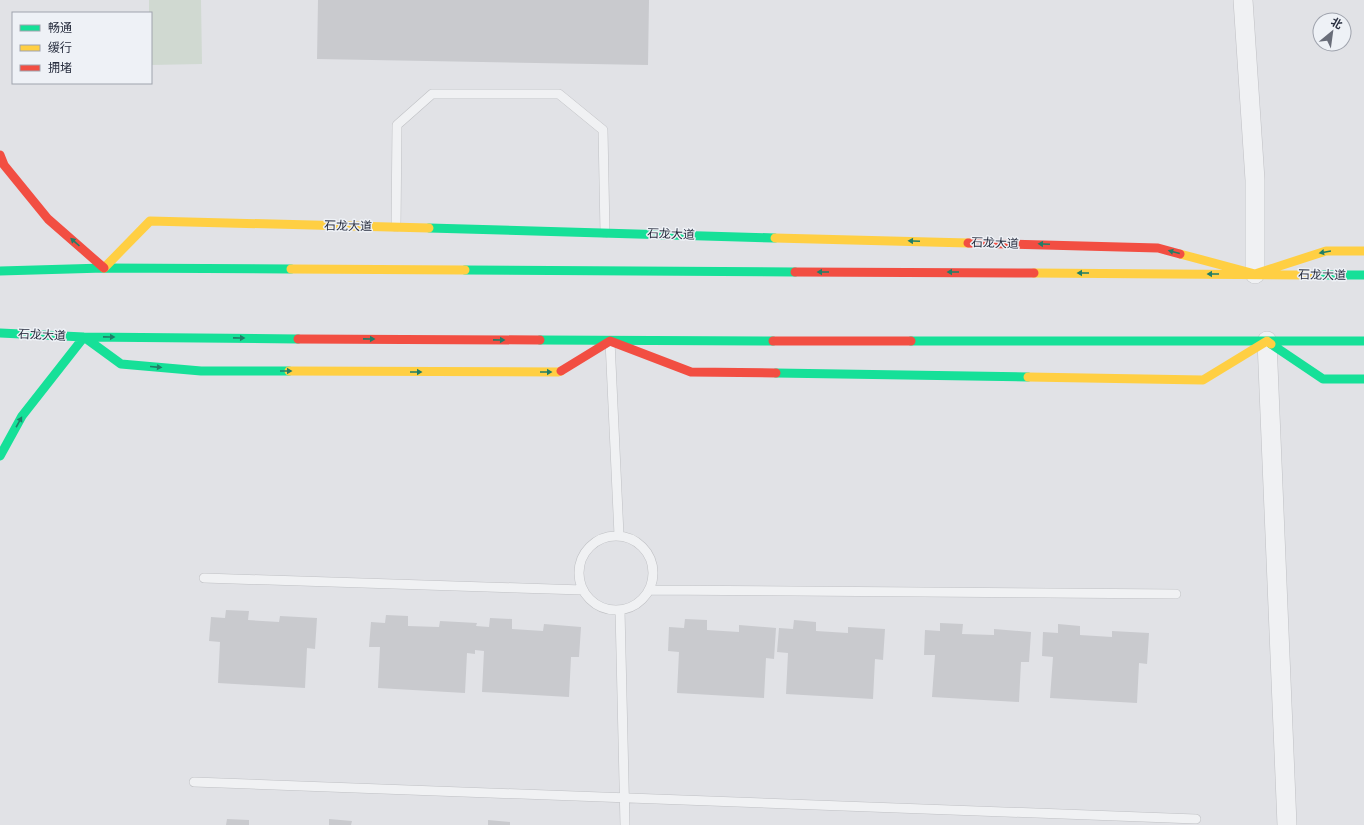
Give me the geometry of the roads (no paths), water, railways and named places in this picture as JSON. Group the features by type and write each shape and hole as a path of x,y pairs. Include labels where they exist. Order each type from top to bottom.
{"main road":[{"path":"0,156 4,165 48,219 104,268"},
{"name":"石龙大道","path":"104,268 150,221 1158,248 1255,274 1326,251 1364,251"},
{"name":"石龙大道","path":"0,271 104,268 1364,275"},
{"name":"石龙大道","path":"0,333 84,337 610,341 1364,341"},
{"path":"0,456 22,416 84,337 121,364 209,371 558,372 610,341"},
{"name":"石龙大道","path":"610,341 691,372 1202,380 1267,340"},
{"path":"1267,340 1323,378 1364,379"}],"street":[{"path":"1243,0 1255,180 1255,274"},
{"path":"1267,340 1287,825"}],"lane":[{"path":"396,227 397,125 432,94 559,94 603,130 605,233"},
{"path":"610,341 619,536"},
{"path":"608,536 619,536 630,538 640,544 648,554 653,566 653,579 649,590 642,600 631,607 620,610 609,609 590,599 580,580 579,569 582,558 588,548 597,541 608,536"},
{"path":"204,578 584,590"},
{"path":"649,590 1176,594"},
{"path":"620,610 625,825"},
{"path":"194,782 1196,819"}]}
